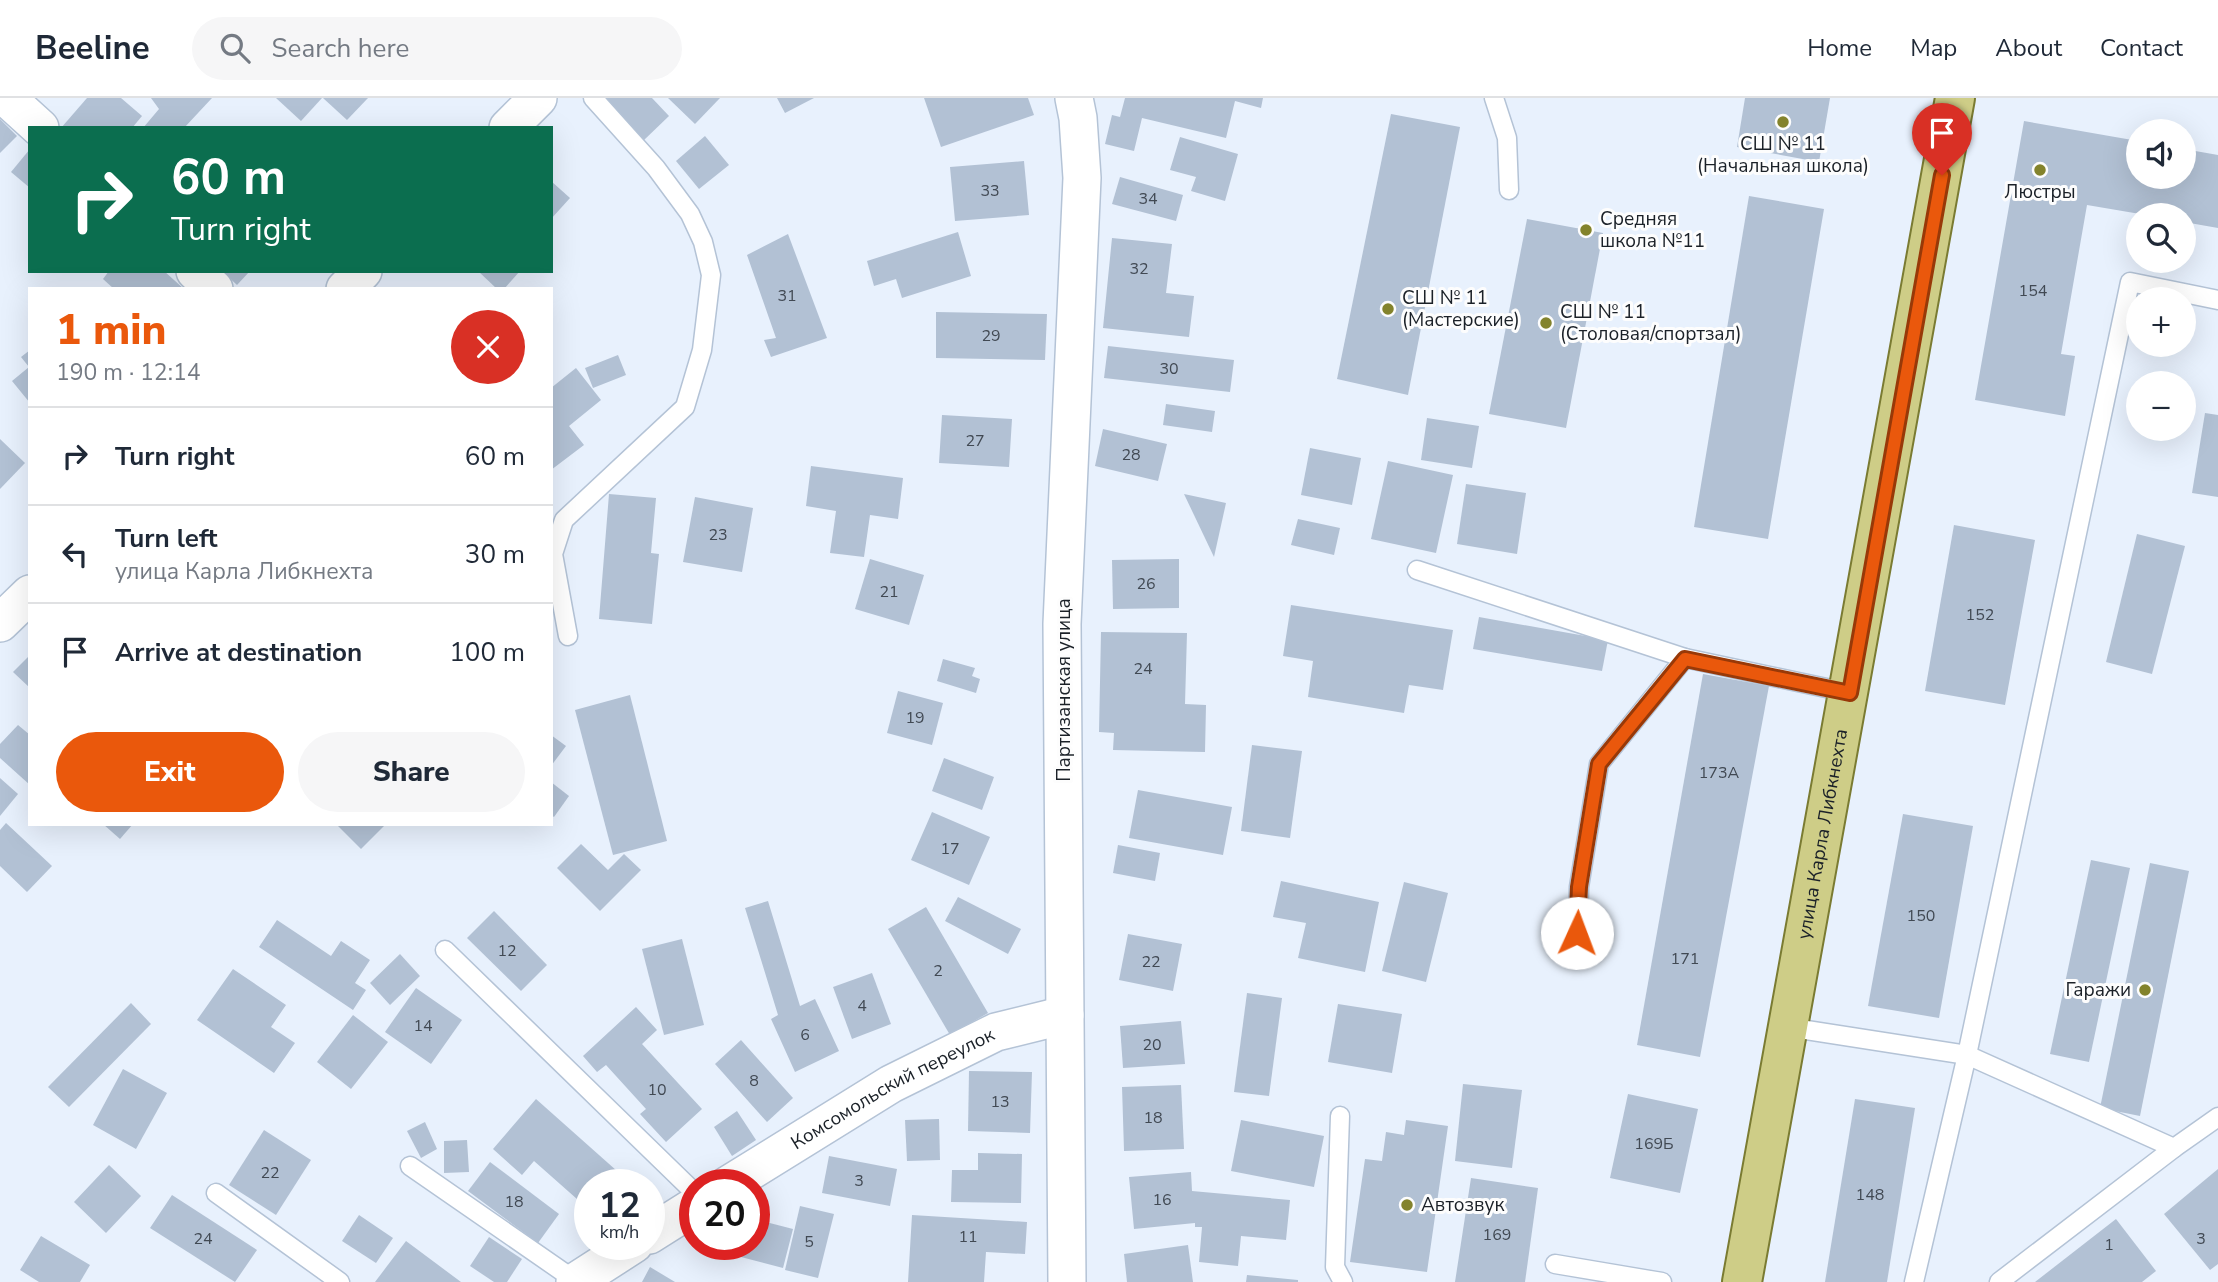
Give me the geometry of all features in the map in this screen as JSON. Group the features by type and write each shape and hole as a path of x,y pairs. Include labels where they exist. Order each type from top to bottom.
{"main road":[{"name":"улица Карла Либкнехта","path":"1742,1282 1955,98"}],"street":[{"path":"7,98 38,126"},
{"path":"510,126 538,98"},
{"name":"Партизанская улица","path":"1067,1282 1062,624 1082,178 1074,98"},
{"path":"197,273 212,287"},
{"path":"347,287 361,273"},
{"path":"0,623 28,596"},
{"name":"Комсомольский переулок","path":"754,1169 891,1084 996,1032 1065,1015"},
{"path":"576,1282 610,1260"}],"lane":[{"path":"568,636 553,554 565,520 685,407 702,350 711,275 703,242 690,214 656,168 593,98"},
{"path":"1494,98 1507,138 1509,190"},
{"path":"1914,1282 1967,1055 2130,282 2218,300"},
{"path":"1416,570 1685,659 1850,693"},
{"path":"1577,933 1579,887 1599,764 1685,659"},
{"path":"445,950 679,1177"},
{"path":"1787,1027 1967,1055 2174,1148"},
{"path":"1340,1115 1335,1267 1343,1282"},
{"path":"1999,1282 2218,1117"},
{"path":"410,1166 576,1282"},
{"path":"216,1193 340,1282"},
{"path":"1555,1264 1615,1278 1662,1282"}],"building":[{"path":"87,98 121,98 142,116 134,126 63,126"},
{"path":"151,98 212,98 186,126 145,126 159,109"},
{"path":"276,98 322,98 301,121"},
{"path":"323,98 368,98 347,120"},
{"path":"603,98 652,98 669,116 643,141"},
{"path":"668,98 720,98 695,124"},
{"path":"777,98 814,98 785,113"},
{"path":"924,98 1028,98 1034,115 941,147"},
{"path":"1125,98 1263,98 1261,108 1235,101 1226,138 1142,118 1134,151 1105,144 1112,115 1120,117"},
{"name":"СШ № 11 (Начальная школа)","path":"1745,98 1830,98 1819,162 1737,147"},
{"path":"1391,114 1460,127 1408,395 1337,379"},
{"path":"0,119 17,136 0,153"},
{"path":"2024,121 2126,139 2126,189 2196,189 2196,151 2218,155 2218,228 2196,224 2196,203 2126,203 2126,212 2087,205 2061,354 2075,356 2065,416 1975,400"},
{"path":"705,136 729,165 699,189 676,161"},
{"path":"1180,137 1238,154 1225,201 1191,191 1196,177 1170,170"},
{"path":"28,151 28,186 11,172"},
{"path":"1024,161 1029,215 955,221 950,167"},
{"path":"1120,177 1183,195 1176,221 1112,204"},
{"path":"553,183 570,198 553,217"},
{"path":"1749,196 1824,209 1768,539 1694,527"},
{"name":"СШ № 11 (Столовая/спортзал)","path":"1527,219 1603,233 1566,428 1489,414"},
{"path":"958,232 971,276 902,298 896,279 874,286 867,261"},
{"path":"788,234 827,338 771,357 764,340 776,338 747,255"},
{"path":"1112,238 1172,244 1166,293 1194,296 1189,337 1103,328"},
{"path":"108,273 166,273 182,287 112,287 103,279"},
{"path":"224,273 248,273 237,285"},
{"path":"480,273 518,273 506,287 495,287"},
{"path":"936,312 1047,314 1045,360 936,358"},
{"path":"1108,346 1234,360 1230,392 1104,378"},
{"path":"28,352 28,366 21,357"},
{"path":"618,355 626,375 593,388 585,368"},
{"path":"28,368 28,401 12,381"},
{"path":"576,368 601,400 569,426 584,445 553,468 553,386"},
{"path":"1166,404 1215,411 1212,432 1163,425"},
{"path":"2205,413 2218,415 2218,497 2192,493"},
{"path":"942,415 1012,419 1009,467 939,463"},
{"path":"1427,418 1479,426 1472,468 1421,460"},
{"path":"1103,429 1167,444 1158,481 1095,466"},
{"path":"0,439 25,463 0,489"},
{"path":"1310,448 1361,458 1352,505 1301,495"},
{"path":"1388,461 1453,475 1436,553 1371,539"},
{"path":"811,466 903,478 898,519 870,515 864,557 830,553 836,511 806,506"},
{"path":"1466,484 1526,493 1517,554 1457,544"},
{"path":"609,494 656,498 651,553 659,554 652,624 599,619"},
{"path":"1184,494 1226,503 1214,557"},
{"path":"695,497 753,508 742,572 683,562"},
{"path":"1298,519 1340,528 1334,555 1291,545"},
{"path":"1954,525 2035,540 2005,705 1925,691"},
{"path":"2137,534 2185,546 2152,674 2106,662"},
{"path":"870,559 924,575 909,625 855,609"},
{"path":"1179,559 1179,608 1113,609 1112,560"},
{"path":"1291,605 1453,630 1443,690 1409,685 1404,713 1308,697 1313,661 1283,656"},
{"path":"1479,617 1608,640 1602,671 1473,649"},
{"path":"1101,632 1187,633 1185,704 1206,705 1205,752 1113,750 1114,733 1099,732"},
{"path":"28,657 28,686 13,672"},
{"path":"943,659 975,668 972,676 980,679 976,693 937,681"},
{"path":"1703,674 1769,686 1700,1057 1637,1045"},
{"path":"898,691 943,703 932,745 887,733"},
{"path":"630,695 667,841 613,855 575,710"},
{"path":"18,725 28,733 28,783 0,758 0,744"},
{"path":"553,736 566,746 553,763"},
{"path":"1252,745 1302,751 1290,838 1241,831"},
{"path":"944,758 994,777 982,810 932,791"},
{"path":"0,778 18,794 0,816"},
{"path":"553,784 569,796 553,816"},
{"path":"1138,790 1232,807 1223,855 1129,838"},
{"path":"932,812 990,837 969,885 911,860"},
{"path":"1903,814 1973,826 1939,1018 1868,1006"},
{"path":"6,823 52,866 27,892 0,866 0,830"},
{"path":"105,826 131,826 120,839"},
{"path":"338,826 384,826 361,849"},
{"path":"581,844 608,870 624,854 641,870 600,911 557,868"},
{"path":"1118,845 1160,853 1155,881 1113,873"},
{"name":"Гаражи","path":"2091,860 2130,868 2089,1062 2050,1054"},
{"name":"Гаражи","path":"2150,863 2189,871 2140,1116 2100,1108"},
{"path":"1281,881 1379,902 1365,972 1298,958 1306,923 1273,917"},
{"path":"1404,882 1448,893 1426,982 1382,971"},
{"path":"958,897 1021,929 1008,954 945,921"},
{"path":"768,901 800,1006 815,999 839,1051 795,1072 771,1019 778,1015 745,908"},
{"path":"926,907 988,1013 950,1035 888,929"},
{"path":"494,911 547,965 521,991 467,938"},
{"path":"277,920 331,956 341,941 370,960 355,983 366,990 353,1010 259,947"},
{"path":"1128,934 1182,944 1173,991 1119,980"},
{"path":"682,939 704,1025 664,1035 642,949"},
{"path":"400,954 420,976 390,1005 370,983"},
{"path":"233,969 286,1005 271,1027 295,1043 274,1073 197,1020"},
{"path":"872,973 891,1024 852,1039 833,987"},
{"path":"416,988 462,1020 431,1064 385,1032"},
{"path":"1247,993 1282,998 1269,1096 1234,1092"},
{"path":"131,1003 151,1024 69,1107 48,1087"},
{"path":"1338,1004 1402,1014 1392,1073 1328,1062"},
{"path":"636,1007 657,1030 642,1044 702,1109 666,1142 640,1114 646,1109 606,1065 597,1072 583,1056"},
{"path":"353,1015 388,1042 351,1089 317,1062"},
{"path":"1181,1021 1185,1064 1123,1068 1120,1026"},
{"path":"741,1040 793,1098 767,1122 715,1064"},
{"path":"123,1069 167,1093 136,1149 93,1125"},
{"path":"969,1071 1032,1072 1030,1133 968,1131"},
{"path":"1463,1084 1522,1090 1512,1168 1455,1161"},
{"path":"1181,1085 1184,1149 1124,1151 1122,1087"},
{"path":"1628,1094 1698,1109 1680,1193 1610,1178"},
{"path":"536,1099 615,1169 574,1169 574,1196 534,1161 522,1175 493,1149"},
{"path":"1855,1099 1915,1108 1887,1282 1825,1282"},
{"path":"737,1111 756,1140 732,1156 714,1127"},
{"path":"939,1119 940,1160 907,1161 905,1120"},
{"path":"1241,1120 1324,1136 1314,1187 1231,1171"},
{"path":"1406,1120 1448,1126 1427,1272 1350,1262 1365,1159 1382,1161 1386,1132 1404,1135"},
{"path":"425,1122 437,1149 421,1158 407,1131"},
{"path":"264,1130 311,1160 276,1215 229,1185"},
{"path":"467,1140 469,1172 444,1173 444,1141"},
{"path":"978,1153 1022,1154 1021,1203 951,1202 952,1170 978,1170"},
{"path":"829,1156 897,1169 890,1206 822,1193"},
{"path":"490,1162 559,1214 538,1243 468,1191"},
{"path":"109,1165 141,1196 106,1233 74,1202"},
{"path":"2218,1169 2218,1264 2210,1270 2164,1214"},
{"path":"1191,1172 1192,1191 1290,1200 1286,1240 1241,1236 1238,1266 1199,1262 1202,1227 1195,1227 1195,1223 1134,1229 1129,1177"},
{"path":"1471,1178 1538,1188 1525,1282 1455,1282"},
{"path":"172,1195 257,1250 235,1282 150,1228"},
{"path":"800,1206 834,1214 818,1278 785,1270"},
{"path":"359,1215 393,1238 376,1263 342,1241"},
{"path":"912,1215 1027,1222 1025,1254 986,1252 984,1282 908,1282"},
{"path":"2116,1219 2156,1271 2142,1282 2035,1282"},
{"path":"770,1223 793,1229 783,1268 752,1260 770,1260"},
{"path":"41,1236 90,1265 80,1282 39,1282 20,1270"},
{"path":"489,1237 522,1259 507,1282 494,1282 470,1266"},
{"path":"406,1241 461,1282 375,1282"},
{"path":"1188,1245 1193,1282 1127,1282 1124,1254"},
{"path":"650,1267 675,1282 642,1282"},
{"path":"1247,1275 1298,1280 1298,1282 1246,1282"}],"place":[{"name":"СШ № 11 (Начальная школа)","path":"1783,122"},
{"name":"Люстры","path":"2040,170"},
{"name":"Средняя школа №11","path":"1586,230"},
{"name":"СШ № 11 (Мастерские)","path":"1388,309"},
{"name":"СШ № 11 (Столовая/спортзал)","path":"1546,323"},
{"name":"Гаражи","path":"2145,990"},
{"name":"Автозвук","path":"1407,1205"}],"route":[{"path":"1577,933 1579,887 1599,764 1685,659 1850,693 1942,175"}]}
